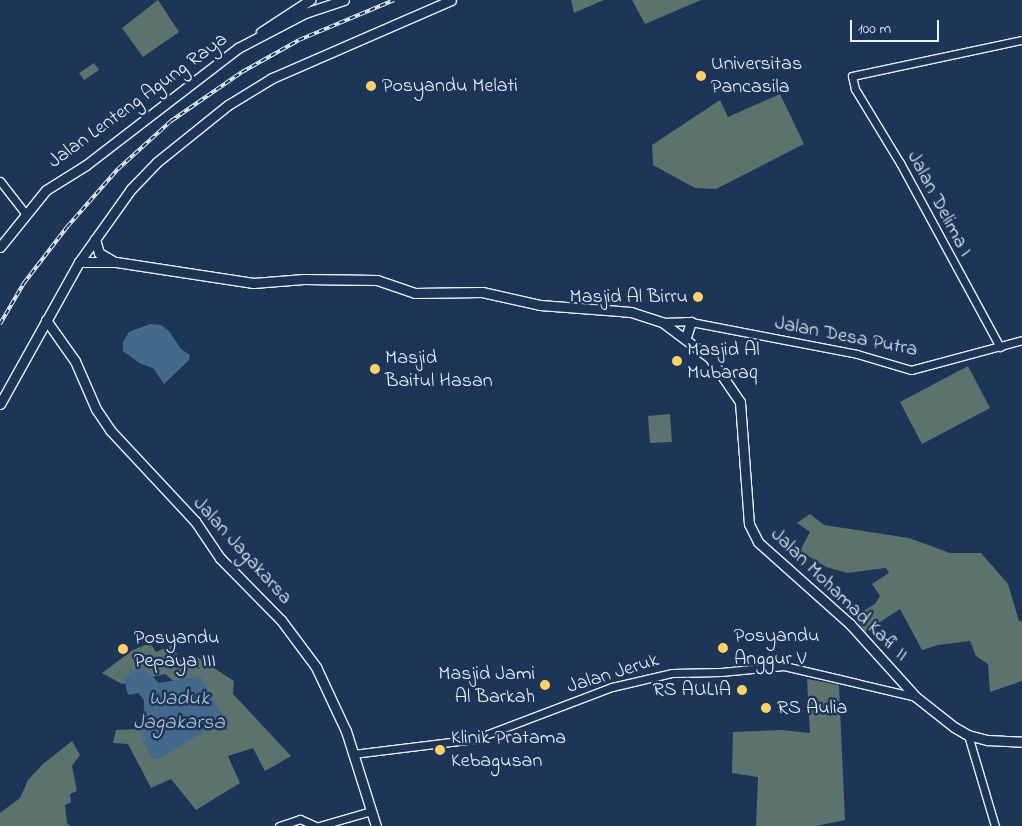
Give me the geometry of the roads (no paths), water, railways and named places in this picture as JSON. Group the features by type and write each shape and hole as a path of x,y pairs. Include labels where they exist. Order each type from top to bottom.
{"main road":[{"path":"238,48 310,0"},
{"name":"Jalan Lenteng Agung Raya","path":"0,247 25,213 46,190 86,165 238,48 304,13 344,0"},
{"path":"0,404 79,262 131,189 157,162 228,105 285,72 451,0"},
{"name":"Jalan Mohamad Kafi II","path":"96,238 94,246 99,253 116,262"},
{"name":"Jalan Mohamad Kafi II","path":"79,262 116,262 253,283 304,279 377,280 415,294 482,292 540,305 631,312 662,322 684,336 710,358 734,388 740,402 751,532 775,559 850,624 916,697 968,735 1022,742"},
{"name":"Jalan Jagakarsa","path":"46,320 75,361 96,409 110,430 195,521 220,558 239,575 303,647 331,696 353,754 376,826"},
{"path":"684,336 688,322"}],"street":[{"name":"Jalan Delima I","path":"1000,347 900,163 855,89 852,76 1022,40"},
{"path":"0,181 25,213"},
{"name":"Jalan Desa Putra","path":"662,322 688,322 867,356 919,370 1022,340"},
{"name":"Jalan Jeruk","path":"353,754 475,739 612,687 672,673 721,672 784,666 916,697"},
{"path":"968,735 994,826"},
{"path":"279,826 300,819 318,826 371,811"}],"water":[{"path":"150,324 161,325 169,331 181,349 190,355 189,360 164,384 153,368 141,364 123,351 123,342 129,332"},
{"name":"Waduk Jagakarsa","path":"142,666 159,683 200,676 225,719 159,759 152,759 143,741 144,700 138,693 129,695 124,677"}],"railway":[{"path":"0,324 24,283 67,227 118,169 171,121 242,72 299,40 394,0"}],"place":[{"name":"Universitas Pancasila","path":"701,76"},
{"name":"Posyandu Melati","path":"371,86"},
{"name":"Masjid Al Birru","path":"698,297"},
{"name":"Masjid Al Mubaraq","path":"677,361"},
{"name":"Masjid Baitul Hasan","path":"375,369"},
{"name":"Posyandu Anggur V","path":"723,648"},
{"name":"Posyandu Pepaya III","path":"123,649"},
{"name":"Masjid Jami Al Barkah","path":"545,685"},
{"name":"RS AULIA","path":"742,690"},
{"name":"RS Aulia","path":"766,708"},
{"name":"Klinik Pratama Kebagusan","path":"440,750"}]}
